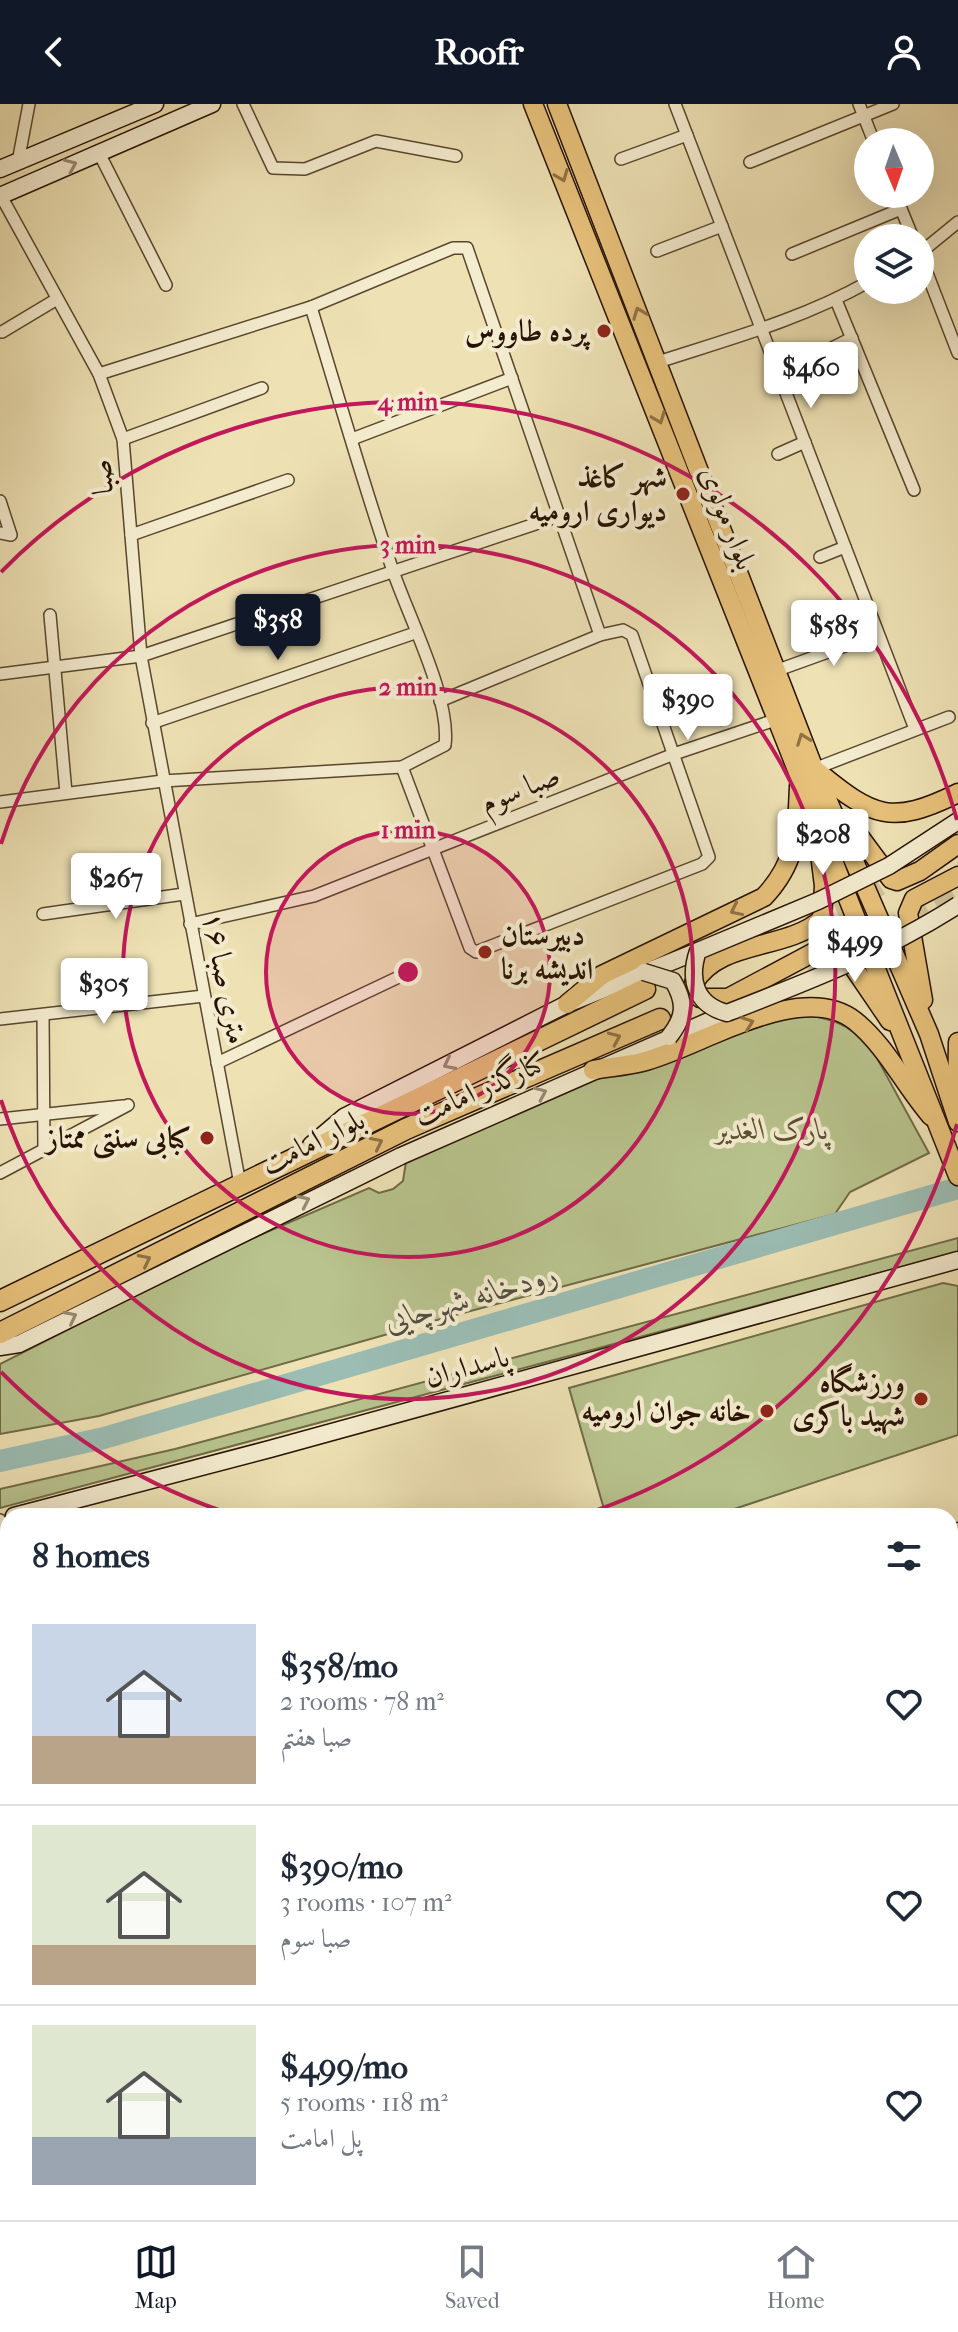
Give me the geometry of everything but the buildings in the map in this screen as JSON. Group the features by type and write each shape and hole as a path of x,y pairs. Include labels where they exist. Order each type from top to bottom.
{"highway":[{"name":"بلوار امامت","path":"0,1301 644,981"},
{"name":"بلوار امامت","path":"0,1333 406,1129 664,1028"}],"main road":[{"path":"0,169 155,104"},
{"path":"0,196 212,104"},
{"name":"بلوار مولوی","path":"533,104 642,371 775,720 835,818 929,1034 952,1122 956,1170"},
{"name":"بلوار مولوی","path":"557,104 778,670 818,827 907,1042 952,1122"},
{"path":"567,1004 602,975 764,897 783,877 793,854 806,772 860,806 896,814 924,810 958,793"},
{"path":"835,818 854,829 891,879 897,881 920,871 958,844"},
{"name":"کنارگذر امامت","path":"302,1153 344,1117 567,1004 644,981 698,951 818,901 889,866 958,821"},
{"path":"697,990 711,961 797,932 822,919 824,886 818,827"},
{"path":"929,1034 908,913 914,899 958,876"},
{"name":"کنارگذر امامت","path":"0,1347 19,1344 265,1220 593,1070 664,1028 727,1013 843,968 916,932 958,905"},
{"path":"697,990 728,998 818,950 841,949 907,1042"},
{"path":"698,951 693,965 697,990 713,1010 727,1013"},
{"path":"644,981 673,981 680,993 684,1006 682,1017 664,1028"},
{"path":"593,1070 643,1062 785,1009 822,1008 853,1019 952,1122"},
{"path":"952,1122 958,1042"},
{"name":"پاسداران","path":"44,1508 958,1260"},
{"name":"پاسداران","path":"934,1268 958,1272"}],"street":[{"path":"18,162 29,104"},
{"path":"243,104 273,168 305,169 376,141 456,156"},
{"path":"675,104 915,729"},
{"path":"750,162 862,110 893,104"},
{"path":"621,159 687,135"},
{"path":"99,153 166,285"},
{"name":"صبا","path":"0,196 99,374 123,439 141,656 163,781"},
{"path":"792,254 901,209 907,224"},
{"path":"934,242 958,222"},
{"path":"657,251 722,226"},
{"path":"99,374 311,307 453,248 467,248 600,635"},
{"path":"658,362 761,329 854,290"},
{"path":"934,290 958,353"},
{"path":"2,332 57,299"},
{"path":"836,300 914,490"},
{"path":"0,802 163,781 402,767 445,745 447,728 440,701 393,571 311,307"},
{"path":"824,352 852,338"},
{"path":"352,439 512,378"},
{"path":"123,439 262,388"},
{"path":"778,454 805,442"},
{"path":"131,535 288,480"},
{"path":"0,501 6,534"},
{"path":"0,674 141,656 559,516"},
{"path":"820,557 845,547"},
{"path":"50,615 52,667 66,793"},
{"path":"402,767 470,948 476,952 702,864 709,857 632,635 623,630 600,635 440,701"},
{"path":"152,723 415,633"},
{"path":"778,670 878,634"},
{"path":"806,772 949,717"},
{"name":"صبا سوم","path":"190,924 314,896 674,754 775,720"},
{"name":"۱۶ متری صبا","path":"163,781 240,1184"},
{"path":"43,914 184,894"},
{"path":"217,1063 403,975"},
{"path":"0,1019 204,996"},
{"path":"43,1015 44,1150"},
{"path":"0,1119 128,1105 0,1173"}],"green space":[{"name":"پارک الغدیر","path":"795,1013 838,1023 872,1049 929,1153 850,1192 835,1214 448,1317 99,1416 0,1434 0,1364 223,1251 369,1188 379,1193 393,1189 403,1181 406,1162 595,1077 640,1072"},
{"path":"958,1238 958,1252 0,1508 0,1489 175,1449"},
{"name":"خانه جوان ارومیه","path":"943,1283 958,1286 958,1435 737,1508 604,1508 569,1388"}],"waterway":[{"name":"رودخانه شهرچایی","path":"0,1461 104,1438 958,1188"}],"tunnel":[{"path":"808,920 859,898 907,869"},
{"path":"828,956 877,938 958,884"}],"place":[{"name":"پرده طاووس","path":"604,331"},
{"name":"شهر کاغذ دیواری ارومیه","path":"683,494"},
{"name":"دبیرستان اندیشه برنا","path":"485,952"},
{"name":"کبابی سنتی ممتاز","path":"207,1138"},
{"name":"ورزشگاه شهید باکری","path":"921,1399"},
{"name":"خانه جوان ارومیه","path":"767,1411"}]}
